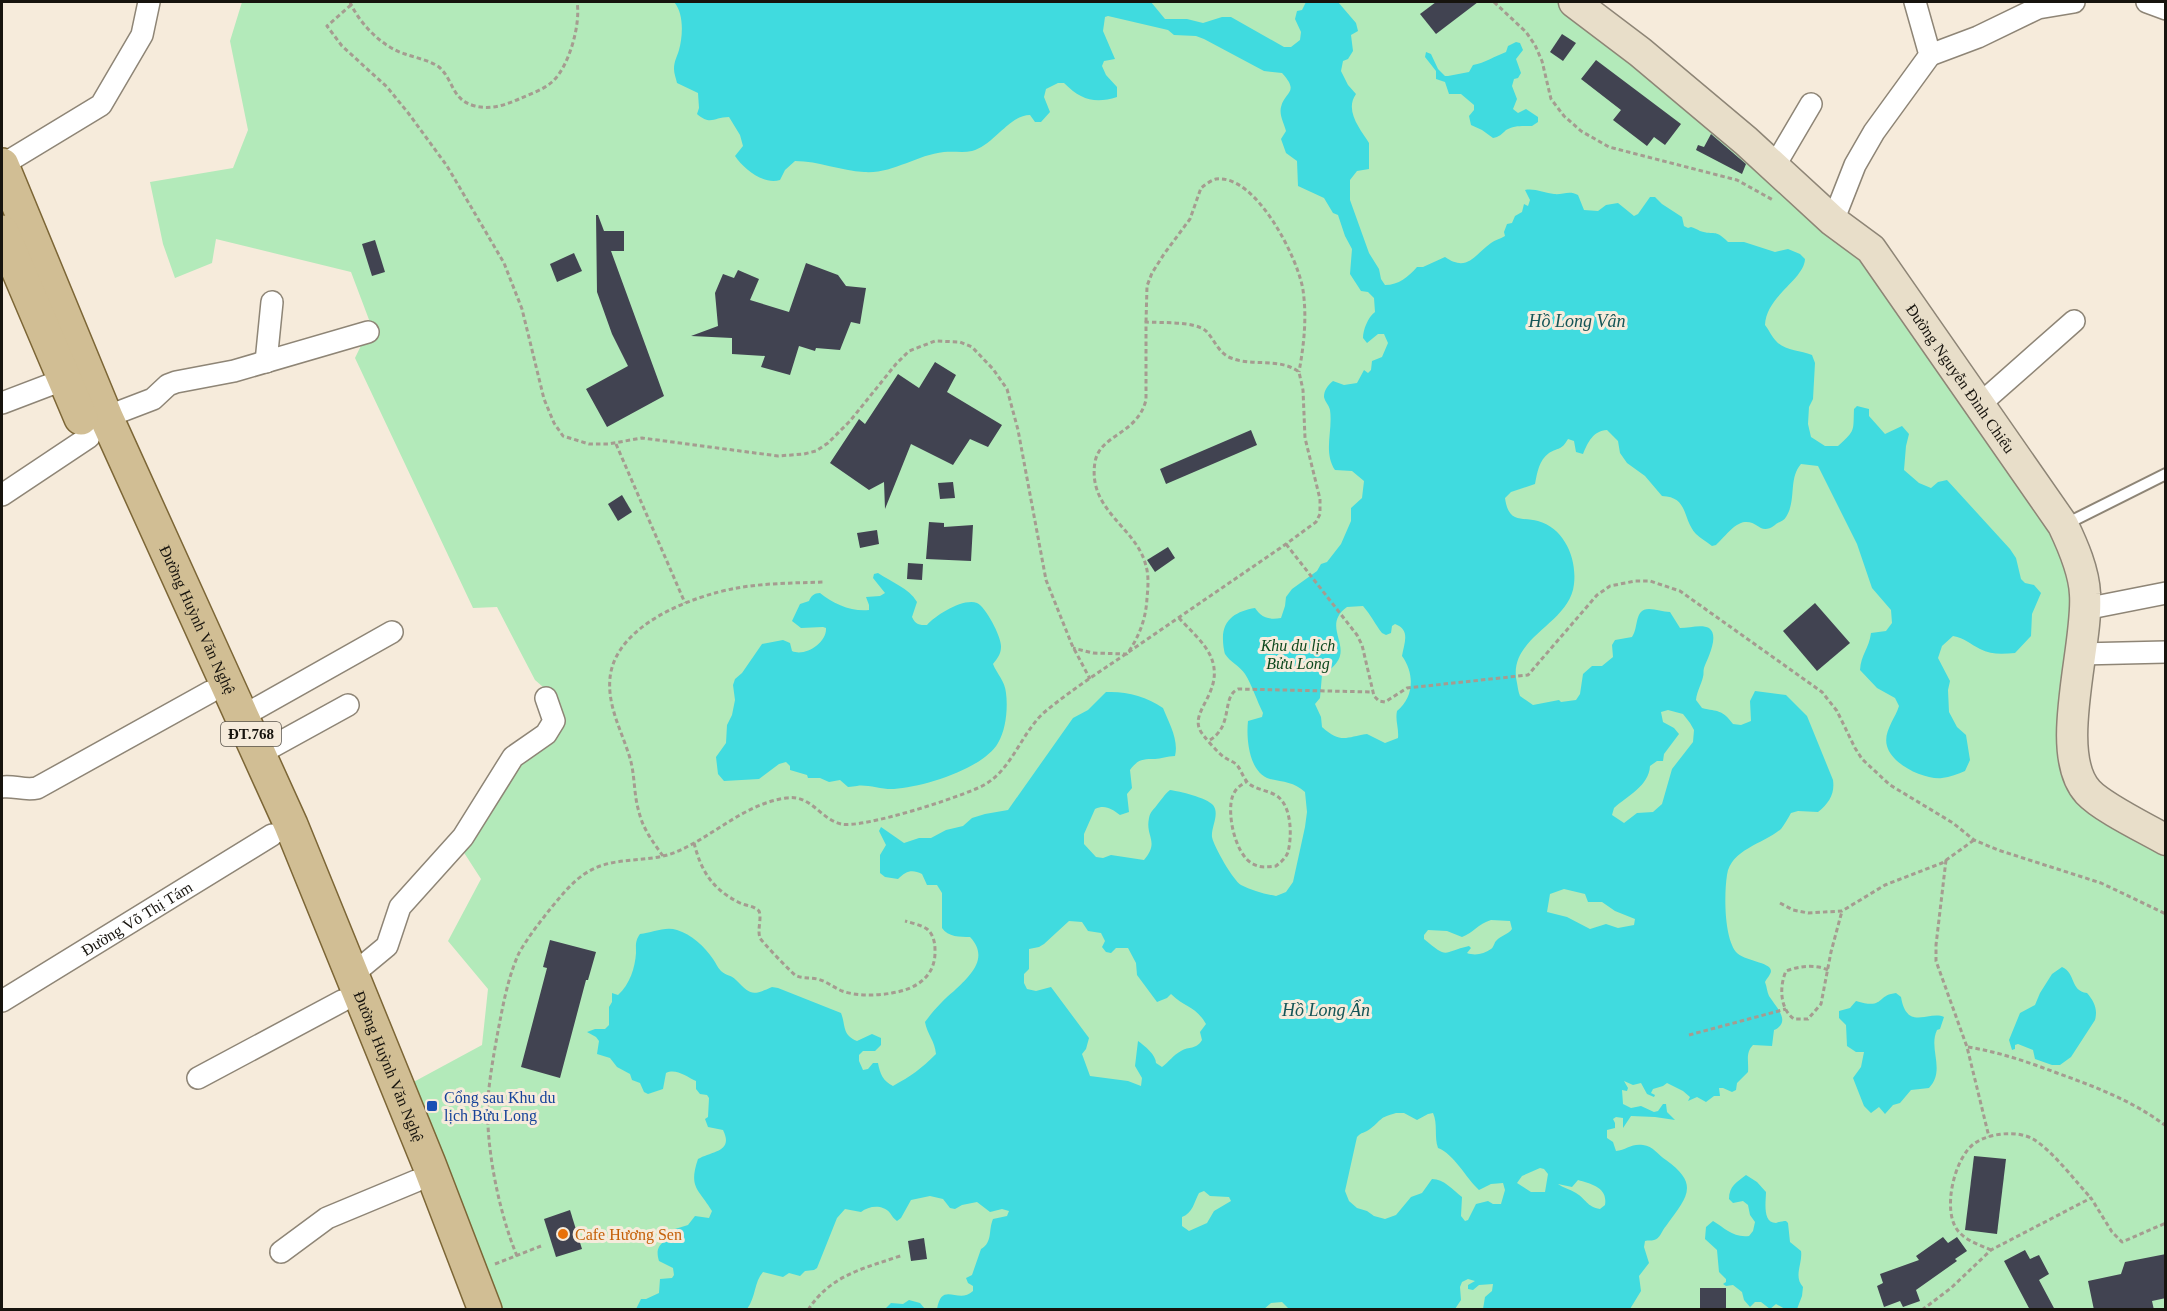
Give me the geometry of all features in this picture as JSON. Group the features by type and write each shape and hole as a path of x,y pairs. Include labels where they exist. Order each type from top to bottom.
{"main road":[{"name":"Đường Nguyễn Đình Chiểu","path":"1574,2 1640,52 1833,221 1871,249 2063,525 2072,544 2085,593 2071,746 2077,771 2087,791 2113,810 2166,840"},
{"name":"Đường Huỳnh Văn Nghệ","path":"2,165 98,427 210,692 281,830 347,988 429,1164 485,1310"},
{"name":"Đường Huỳnh Văn Nghệ","path":"2,232 65,379 98,427 243,716 259,754 281,830"},
{"name":"Đường Huỳnh Văn Nghệ","path":"347,988 465,1310"}],"street":[{"path":"1915,2 1930,55"},
{"path":"1833,221 1855,165 1874,132 1930,55 1978,37 2038,8 2074,2"},
{"path":"2147,2 2166,9"},
{"path":"2,165 101,105 142,35 143,5"},
{"path":"1774,167 1811,104"},
{"path":"266,362 272,302"},
{"path":"1979,405 2074,321"},
{"path":"2,495 98,427 153,399 176,382 234,371 368,332"},
{"path":"2,403 65,379"},
{"path":"2085,609 2166,593"},
{"path":"243,716 392,632"},
{"path":"2080,654 2166,652"},
{"path":"2,787 28,790 37,788 210,692"},
{"path":"198,1078 347,988 387,946 400,907 463,837 513,756 546,734 554,721 546,698"},
{"path":"259,754 348,705"},
{"name":"Đường Võ Thị Tám","path":"2,1001 281,830"},
{"path":"281,1252 327,1218 416,1181"}],"lane":[{"path":"2063,525 2166,474"}],"path":[{"path":"577,2 579,9 576,32 569,53 556,78 541,90 495,107 475,106 458,97 440,68 390,47 361,20 350,3 327,26 342,46 387,87 409,114 447,166 504,263 522,309 544,399 554,423 563,436 589,444 608,444 642,438 778,456 804,454 822,447 843,429 909,351 935,341 960,342 972,347 993,369 1007,390 1023,453 1046,580 1073,648 1090,679"},
{"path":"1494,2 1526,32 1535,45 1542,61 1551,99 1564,116 1581,131 1609,147 1737,180 1774,201"},
{"path":"517,1256 506,1230 489,1134 488,1101 500,1023 520,951 536,927 576,880 589,871 612,862 663,856 694,843 737,817 776,800 792,797 805,800 841,824 857,823 934,805 987,784 998,774 1041,714 1286,544 1316,522 1320,514 1320,499 1305,438 1303,390 1299,372 1306,314 1298,271 1285,240 1267,213 1245,191 1225,180 1216,179 1201,188 1190,219 1152,273 1147,286 1146,400 1143,409 1127,429 1107,441 1098,451 1095,463 1095,477 1103,504 1134,542 1146,566 1146,610 1136,642 1127,654"},
{"path":"1146,322 1195,325 1206,332 1221,351 1230,357 1281,364 1299,372"},
{"path":"615,444 685,603"},
{"path":"1286,544 1360,640 1373,692 1379,701 1385,702 1407,688 1531,673 1597,595 1610,586 1635,581 1650,581 1680,591 1822,692 1837,711 1862,759 1890,785 1953,823 1974,840 2101,883 2166,914"},
{"path":"663,856 647,834 639,813 631,762 614,712 610,678 619,651 636,631 685,603 749,586 824,582"},
{"path":"1179,618 1209,653 1213,664 1215,675 1211,694 1199,713 1200,730 1216,751 1234,762 1241,770 1246,782 1277,796 1288,812 1287,854 1276,866 1255,866 1248,862 1234,834 1231,821 1232,796 1236,789 1246,782"},
{"path":"1073,648 1093,653 1127,654"},
{"path":"1209,740 1225,724 1233,692 1246,689 1373,692"},
{"path":"1780,903 1808,913 1842,911 1885,885 1946,860 1974,840"},
{"path":"694,843 699,861 709,879 725,894 759,911 761,914 759,931 765,945 794,974 804,978 825,981 851,993 884,994 908,990 925,980 931,973 935,961 935,947 928,930 905,921"},
{"path":"1946,860 1936,961 1967,1047 1989,1137"},
{"path":"1828,970 1817,966 1786,971 1781,992 1788,1015 1794,1019 1808,1018 1821,1004 1842,911"},
{"path":"1689,1035 1786,1009"},
{"path":"1967,1047 2002,1053 2094,1086 2134,1105 2166,1126"},
{"path":"1991,1250 1959,1233 1953,1223 1952,1191 1955,1174 1964,1154 1974,1143 1999,1134 2024,1135 2034,1140 2091,1198 2112,1233 2122,1242 2166,1223"},
{"path":"1922,1310 1951,1288 1991,1250 2091,1198"},
{"path":"471,1274 541,1246"},
{"path":"808,1310 816,1297 834,1282 850,1273 903,1255"}],"green space":[{"name":"Khu du lịch Bửu Long","path":"242,2 1557,2 1641,67 1864,257 2053,529 2075,594 2061,748 2165,852 2165,1309 496,1309 408,1085 482,1045 488,989 448,941 481,879 461,848 518,761 551,739 551,694 535,680 497,607 473,608 355,358 371,325 351,272 216,239 212,263 175,278 163,244 150,182 233,168 248,130 230,41"}],"water":[{"name":"Hồ Long Ẩn","path":"674,2 1151,2 1165,19 1187,19 1203,23 1222,17 1231,17 1284,47 1291,47 1300,40 1301,32 1295,19 1297,11 1302,10 1306,2 1338,2 1356,23 1358,31 1351,35 1353,51 1348,59 1343,61 1341,71 1356,94 1353,100 1353,114 1369,143 1369,169 1357,171 1350,180 1350,200 1369,253 1385,285 1399,282 1417,267 1423,267 1445,257 1460,263 1471,260 1491,243 1505,236 1507,224 1512,223 1515,216 1522,212 1524,204 1528,206 1530,200 1525,190 1578,195 1584,210 1598,211 1606,205 1618,203 1634,216 1650,197 1655,197 1682,217 1684,226 1688,228 1717,234 1728,242 1744,242 1775,252 1788,249 1805,259 1798,274 1772,305 1765,325 1780,344 1788,349 1812,355 1815,363 1813,399 1809,407 1808,424 1811,437 1825,446 1838,446 1852,430 1854,409 1857,406 1869,409 1869,416 1885,434 1902,426 1909,434 1904,470 1919,483 1931,488 1938,482 1947,480 2010,549 2016,558 2021,579 2025,583 2034,585 2041,593 2032,614 2031,636 2015,653 1988,652 1953,636 1942,646 1938,658 1950,681 1949,712 1957,727 1966,735 1970,760 1965,771 1942,778 1927,777 1902,765 1890,753 1886,741 1899,706 1895,698 1877,688 1860,670 1871,633 1886,631 1892,623 1891,610 1872,588 1857,544 1818,466 1801,464 1797,470 1791,504 1784,520 1766,529 1750,522 1741,523 1712,546 1696,534 1677,500 1662,496 1645,476 1627,463 1620,453 1618,441 1607,430 1598,432 1589,441 1583,454 1576,452 1574,441 1568,439 1562,447 1549,453 1543,459 1535,484 1511,492 1505,498 1513,516 1538,521 1555,530 1562,537 1571,554 1574,574 1570,598 1562,610 1529,642 1521,654 1516,667 1520,696 1533,705 1559,700 1561,702 1576,700 1580,694 1583,674 1592,666 1602,666 1613,657 1612,645 1615,640 1632,637 1641,612 1649,609 1670,612 1680,628 1703,626 1712,632 1712,648 1696,700 1702,708 1719,712 1733,724 1741,725 1751,721 1750,701 1755,691 1786,695 1807,716 1833,780 1832,794 1822,809 1818,812 1791,813 1781,829 1741,853 1730,866 1727,875 1726,915 1732,945 1740,955 1764,964 1771,970 1765,982 1769,996 1782,1019 1782,1023 1774,1030 1772,1046 1753,1045 1748,1054 1748,1072 1737,1083 1736,1090 1732,1092 1719,1088 1720,1096 1714,1096 1706,1102 1697,1097 1688,1101 1690,1097 1683,1091 1667,1083 1653,1089 1651,1093 1655,1095 1654,1097 1647,1094 1641,1083 1633,1085 1624,1081 1628,1088 1627,1091 1622,1090 1623,1104 1631,1108 1641,1106 1654,1112 1666,1104 1667,1112 1675,1120 1631,1116 1623,1128 1623,1118 1616,1117 1613,1119 1615,1128 1607,1130 1607,1138 1613,1142 1616,1151 1636,1145 1650,1147 1677,1169 1687,1184 1684,1199 1665,1228 1656,1239 1645,1241 1644,1247 1649,1263 1639,1276 1641,1291 1630,1309 1483,1309 1485,1297 1492,1291 1493,1284 1479,1285 1473,1290 1468,1289 1468,1285 1475,1281 1468,1279 1462,1282 1461,1300 1455,1309 1290,1310 1282,1302 1271,1303 1263,1310 937,1309 939,1300 947,1294 962,1296 973,1291 973,1286 966,1278 972,1275 981,1249 989,1240 993,1219 1007,1216 1009,1211 1002,1209 990,1212 977,1202 955,1209 950,1208 943,1199 930,1196 911,1200 897,1221 887,1210 879,1207 868,1208 861,1212 845,1209 837,1218 817,1268 805,1271 800,1276 789,1273 783,1277 763,1272 747,1309 636,1309 641,1299 659,1293 660,1279 672,1278 674,1275 673,1268 659,1261 660,1246 675,1229 688,1225 695,1216 709,1218 712,1211 696,1188 695,1169 698,1159 720,1150 726,1143 723,1130 708,1127 705,1119 708,1117 709,1098 707,1095 700,1094 696,1089 696,1081 674,1072 666,1073 663,1089 648,1094 644,1092 640,1083 632,1080 630,1074 617,1067 610,1058 597,1054 599,1041 587,1032 605,1029 609,1025 612,993 618,995 629,981 640,934 668,929 682,932 710,954 721,971 734,978 752,993 772,987 778,988 841,1013 845,1030 852,1039 857,1041 872,1034 881,1038 881,1045 875,1051 863,1051 859,1055 859,1061 863,1070 868,1069 873,1063 878,1063 882,1077 893,1086 916,1072 936,1054 925,1022 971,973 976,966 978,952 970,937 951,935 942,928 942,893 937,885 927,885 922,874 912,871 898,879 885,877 880,873 880,855 886,845 879,831 881,827 904,843 919,838 931,838 946,830 963,826 972,818 1008,810 1073,718 1088,710 1106,692 1136,695 1163,708 1173,732 1176,750 1175,756 1144,760 1133,766 1130,770 1132,788 1127,794 1129,812 1120,815 1105,807 1095,809 1084,834 1084,844 1096,857 1103,858 1111,855 1144,860 1149,854 1152,843 1148,824 1150,814 1170,790 1180,792 1199,797 1213,805 1216,812 1212,833 1213,842 1233,877 1241,885 1276,896 1286,892 1293,882 1305,827 1307,812 1305,792 1293,784 1263,776 1253,763 1249,746 1248,721 1262,717 1263,713 1245,674 1225,654 1223,633 1232,617 1248,609 1255,608 1266,618 1281,618 1286,597 1292,589 1317,571 1321,564 1327,562 1341,544 1351,521 1351,508 1362,498 1364,481 1352,471 1335,470 1331,463 1329,449 1331,418 1324,397 1325,392 1333,381 1344,385 1357,383 1364,370 1368,373 1371,370 1372,361 1382,357 1388,343 1384,334 1378,334 1367,343 1363,338 1366,324 1375,312 1374,298 1368,292 1361,291 1350,274 1352,249 1338,215 1333,213 1324,198 1298,186 1297,161 1286,153 1281,139 1286,131 1281,116 1281,107 1291,88 1282,73 1264,71 1196,36 1174,35 1168,30 1108,16 1105,17 1103,31 1115,59 1104,61 1102,66 1106,75 1117,87 1117,97 1102,100 1089,99 1082,97 1064,83 1058,83 1046,89 1044,97 1050,112 1041,122 1035,122 1030,115 1022,116 980,148 972,151 934,154 875,172 795,161 785,170 780,180 774,181 754,175 735,156 743,146 740,135 729,117 709,120 702,118 697,114 698,93 677,83 674,66 682,32 680,12","holes":["1363,606 1382,633 1386,635 1391,633 1392,626 1395,624 1405,633 1402,656 1409,670 1411,685 1407,699 1397,711 1398,738 1385,743 1367,734 1344,738 1334,736 1322,727 1321,717 1315,704 1320,698 1322,675 1334,666 1340,655 1341,648 1336,628 1340,614 1347,607","1668,710 1683,714 1694,730 1693,742 1672,769 1662,804 1653,812 1637,813 1624,823 1612,815 1614,808 1642,785 1650,766 1657,761 1663,761 1664,754 1679,734 1663,722 1661,712","1564,889 1585,894 1588,902 1602,902 1615,911 1635,919 1634,925 1618,928 1606,924 1590,929 1567,917 1547,912 1550,894","1491,920 1510,921 1512,929 1498,939 1491,949 1476,954 1467,953 1471,948 1469,946 1446,953 1442,952 1424,939 1428,930 1447,931 1462,937","1069,921 1082,922 1088,931 1101,933 1105,941 1102,947 1106,952 1111,953 1116,948 1128,948 1136,963 1137,975 1157,1002 1171,994 1202,1018 1206,1024 1200,1032 1202,1040 1195,1047 1178,1053 1162,1067 1156,1063 1150,1051 1138,1041 1135,1066 1142,1078 1141,1086 1128,1081 1090,1076 1082,1054 1089,1038 1051,987 1036,991 1027,989 1024,983 1024,974 1029,969 1029,949 1039,947","1404,1113 1417,1120 1433,1113 1438,1148 1455,1161 1479,1190 1491,1184 1503,1183 1505,1190 1501,1204 1488,1201 1476,1204 1468,1220 1465,1221 1461,1216 1462,1197 1444,1183 1432,1179 1422,1193 1411,1197 1396,1215 1385,1219 1357,1208 1349,1201 1345,1191 1357,1137 1386,1116","1540,1168 1548,1174 1545,1192 1531,1192 1517,1183 1522,1176","1578,1180 1598,1187 1604,1194 1605,1205 1600,1209 1592,1206 1576,1193 1558,1184 1572,1187","1204,1191 1210,1196 1229,1197 1231,1201 1214,1211 1207,1223 1189,1231 1182,1226 1182,1217 1191,1210 1199,1193"]},
{"path":"1516,42 1520,43 1523,50 1516,59 1521,73 1518,78 1514,79 1512,86 1517,99 1513,109 1518,113 1526,109 1538,117 1538,122 1532,126 1512,127 1493,138 1471,125 1469,116 1474,110 1474,105 1461,94 1449,94 1445,82 1436,79 1436,71 1425,57 1426,52 1431,54 1438,69 1448,76 1469,72 1473,65 1506,52 1508,46"},
{"path":"878,573 914,597 917,602 912,617 918,624 927,625 943,612 965,603 977,603 985,610 1001,643 1000,654 993,664 1003,681 1006,693 1006,719 998,743 980,761 966,768 936,780 906,788 848,787 840,780 829,782 820,778 808,778 807,775 790,770 786,762 779,764 759,779 724,781 718,774 716,757 726,743 727,725 735,700 733,685 735,679 742,673 762,644 783,640 790,643 792,651 803,652 814,647 823,639 826,628 801,628 792,621 800,604 809,601 814,594 820,593 831,601 849,608 869,610 866,597 880,596 885,593 873,578 874,574"},
{"path":"2062,967 2069,973 2078,989 2087,993 2092,999 2096,1016 2071,1057 2060,1065 2052,1065 2035,1059 2033,1050 2018,1044 2012,1050 2009,1040 2020,1013 2035,1005 2052,974"},
{"path":"1896,993 1901,997 1908,1014 1913,1017 1944,1017 1935,1037 1936,1074 1929,1088 1911,1090 1900,1103 1893,1105 1885,1114 1879,1107 1871,1113 1864,1106 1853,1078 1861,1067 1864,1052 1856,1052 1847,1046 1846,1025 1839,1018 1839,1011 1850,1008 1856,1001 1872,1004 1885,996"},
{"path":"1746,1175 1766,1192 1766,1211 1769,1219 1776,1223 1786,1221 1788,1223 1790,1242 1801,1251 1798,1274 1803,1287 1797,1309 1785,1309 1776,1304 1770,1309 1761,1302 1755,1302 1750,1307 1744,1300 1742,1292 1733,1285 1723,1284 1726,1279 1719,1272 1717,1250 1705,1239 1706,1227 1713,1221 1738,1235 1749,1236 1753,1231 1755,1222 1750,1215 1748,1205 1743,1201 1733,1203 1729,1199 1732,1188"},
{"path":"909,1300 920,1303 925,1309 885,1309 891,1303 903,1304"}],"building":[{"path":"1436,2 1478,2 1436,34 1420,14"},
{"path":"1562,34 1576,43 1563,61 1550,52"},
{"path":"1596,60 1681,124 1665,145 1654,137 1647,146 1613,120 1621,110 1581,79"},
{"path":"1711,134 1746,164 1742,174 1696,150 1698,145 1704,147"},
{"path":"596,215 604,231 624,231 624,251 611,251 664,396 607,427 586,389 628,366 612,334 597,292"},
{"path":"375,240 385,272 372,276 362,244"},
{"path":"574,253 582,271 557,282 550,264"},
{"path":"806,263 838,275 846,286 866,288 860,324 851,322 840,350 816,348 815,351 799,346 790,375 761,367 765,356 732,354 732,338 691,336 718,326 715,293 723,274 734,278 738,270 759,279 750,300 789,312"},
{"path":"935,362 956,375 947,392 1002,425 988,447 970,439 953,465 911,444 885,509 884,482 869,490 830,463 859,419 865,424 898,374 919,388"},
{"path":"1251,430 1257,445 1166,484 1160,469"},
{"path":"953,482 955,498 940,499 938,483"},
{"path":"622,495 632,512 618,521 608,504"},
{"path":"929,522 944,523 944,527 973,525 971,561 926,559"},
{"path":"877,530 879,544 860,548 857,533"},
{"path":"1168,547 1175,558 1155,572 1147,560"},
{"path":"908,563 923,564 922,580 907,579"},
{"path":"1815,603 1850,643 1817,671 1783,631"},
{"path":"550,940 596,952 588,980 586,980 560,1078 521,1067 547,968 543,967"},
{"path":"1974,1156 2006,1159 1997,1234 1965,1230"},
{"name":"Cafe Hương Sen","path":"570,1210 582,1249 556,1257 544,1219"},
{"path":"1943,1237 1948,1243 1957,1237 1967,1251 1955,1259 1957,1261 1916,1290 1920,1301 1903,1307 1900,1301 1884,1307 1877,1286 1883,1283 1880,1274 1919,1260 1916,1256"},
{"path":"924,1238 927,1259 911,1261 908,1241"},
{"path":"2025,1250 2030,1259 2039,1255 2049,1274 2039,1280 2055,1310 2030,1310 2004,1261"},
{"path":"2166,1254 2166,1298 2152,1301 2154,1310 2094,1310 2088,1281 2121,1274 2125,1262"},
{"path":"1700,1288 1726,1288 1726,1310 1700,1310"}],"place":[{"name":"Cổng sau Khu du lịch Bửu Long","path":"432,1106"},
{"name":"Cafe Hương Sen","path":"563,1234"}],"water label":[{"name":"Hồ Long Vân","path":"1577,321"}]}
